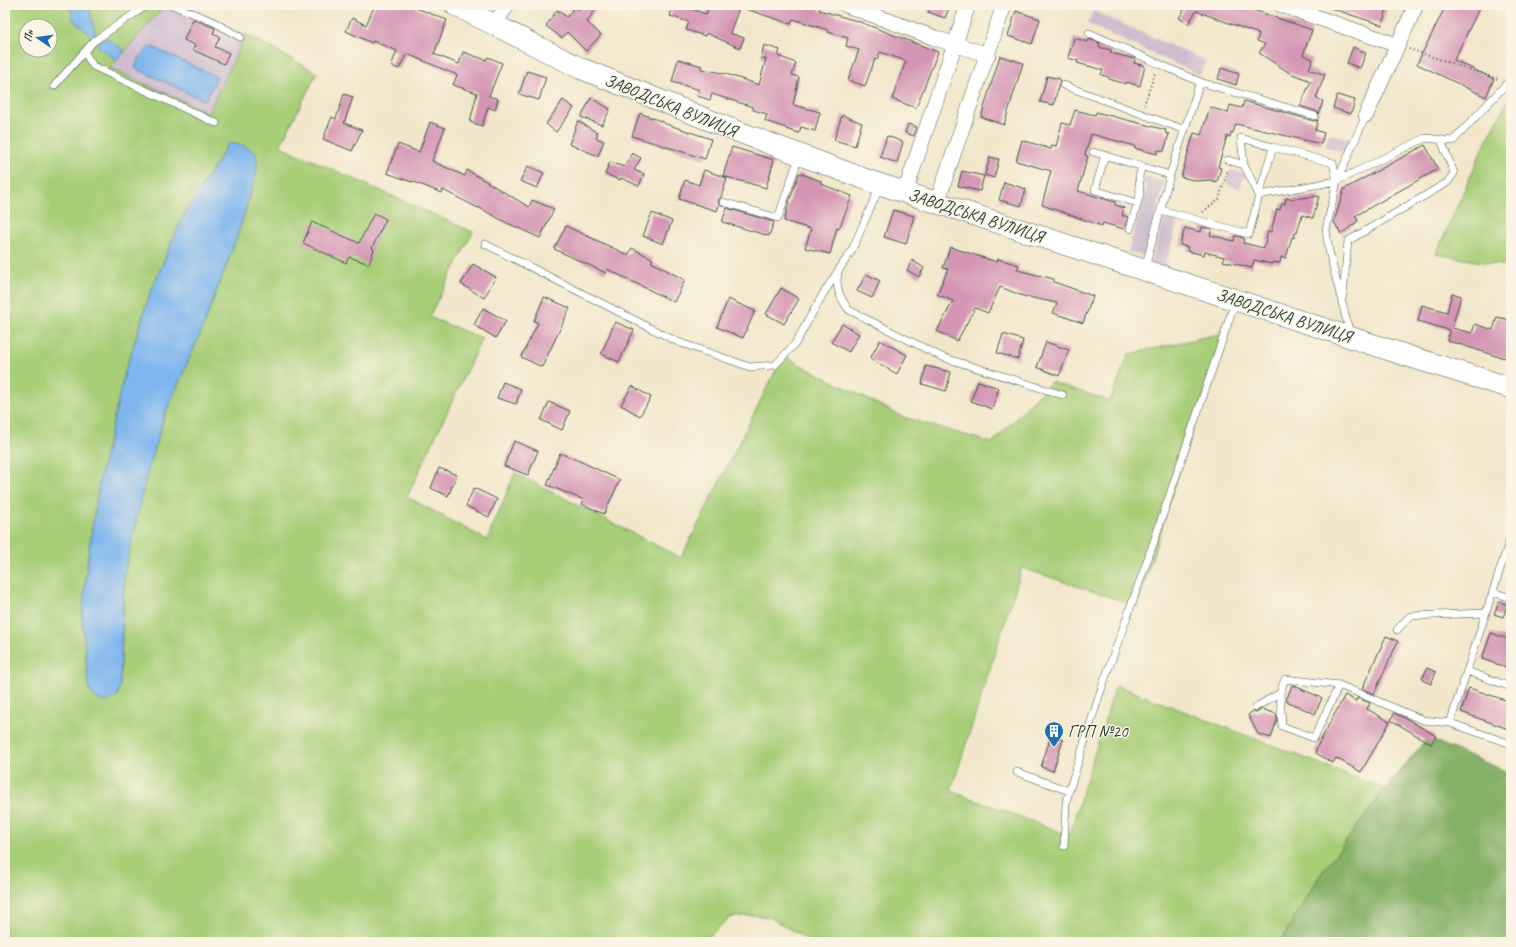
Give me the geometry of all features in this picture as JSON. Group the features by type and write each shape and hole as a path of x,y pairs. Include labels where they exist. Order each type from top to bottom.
{"main road":[{"name":"ЗАВОДСЬКА ВУЛИЦЯ","path":"455,5 580,68 731,130 905,192 1511,388"}],"street":[{"path":"494,25 507,5"},
{"path":"846,5 988,55"},
{"path":"905,192 968,5"},
{"path":"937,202 1004,5"},
{"path":"1281,5 1397,46"},
{"path":"1366,115 1416,5"}],"lane":[{"path":"54,86 94,41 147,5"},
{"path":"172,5 212,21 240,36"},
{"path":"1089,33 1200,82 1315,116"},
{"path":"84,53 93,66 216,123"},
{"path":"1259,195 1337,181 1426,138 1453,141 1510,81"},
{"path":"1145,270 1170,175 1200,82"},
{"path":"1063,85 1185,130"},
{"path":"1351,337 1329,251 1326,230 1337,181 1366,115"},
{"path":"1259,195 1244,165 1241,138 1333,162 1337,181"},
{"path":"1342,302 1348,241 1448,182 1454,173 1441,140"},
{"path":"1161,210 1249,234 1273,147"},
{"path":"1094,152 1170,175"},
{"path":"723,202 778,218 800,155"},
{"path":"1105,155 1095,190 1137,203"},
{"path":"1229,161 1244,165"},
{"path":"1130,228 1140,194 1139,176 1142,167"},
{"path":"486,244 678,342 750,366 774,365 795,344 823,294 852,250 881,184"},
{"path":"841,265 837,283 840,297 849,310 942,357 1063,395"},
{"path":"1064,846 1066,803 1069,791 1102,687 1236,300"},
{"path":"1450,723 1511,536"},
{"path":"1493,592 1511,598"},
{"path":"1397,630 1410,616 1486,612"},
{"path":"1467,671 1511,687"},
{"path":"1339,685 1314,738 1282,726 1280,693 1285,679 1339,685 1423,720 1450,723 1511,744"},
{"path":"1256,707 1280,693"},
{"path":"1017,772 1069,791"}],"path":[{"path":"1397,46 1510,81"},
{"path":"1141,113 1158,63"},
{"path":"1195,219 1219,199 1229,161"}],"shaded area":[{"path":"165,5 185,5 246,34 208,114 110,68"},
{"path":"1093,11 1206,61 1200,75 1087,24"},
{"path":"1329,133 1351,139 1347,153 1325,147"},
{"path":"1230,170 1245,174 1240,189 1226,184"},
{"path":"1145,177 1165,182 1144,256 1128,252 1147,186 1143,184"},
{"path":"1165,214 1179,217 1165,267 1151,264"}],"green space":[{"path":"5,5 165,5 110,68 208,113 246,34 317,73 280,146 473,232 429,317 482,338 407,497 487,540 515,473 681,558 783,356 903,417 992,443 1051,382 1110,401 1129,354 1223,333 1137,606 1022,568 951,791 1069,835 1116,685 1385,789 1320,875 1280,942 810,942 771,918 755,915 729,918 703,942 5,942","holes":["229,143 257,171 238,234 201,332 165,414 146,477 124,574 120,686 89,690 82,616 88,556 100,477 125,372 150,294 182,218"]},
{"path":"1511,94 1511,267 1436,254 1482,150"},
{"path":"1427,738 1511,773 1511,942 1280,942 1320,875 1385,789"}],"water":[{"path":"70,5 88,5 96,34 92,36 74,21"},
{"path":"107,38 125,51 117,60 97,46 101,40"},
{"path":"150,46 217,77 205,101 135,68 139,58"},
{"path":"229,143 244,146 256,153 257,171 238,234 201,332 165,414 146,477 124,574 120,686 117,696 107,702 96,699 89,690 82,616 88,556 100,477 125,372 150,294 182,218"}],"building":[{"path":"375,5 417,5 416,8 447,20 434,54 459,64 463,52 486,60 488,57 502,63 489,96 498,99 495,110 488,107 482,126 470,122 477,93 453,85 457,75 407,54 399,69 391,66 397,51 373,41 372,43 346,31 352,18 366,25"},
{"path":"587,5 592,5 595,10 587,22 601,35 586,51 567,32 562,38 546,26 557,10 567,17 574,7 579,10"},
{"path":"673,5 680,5 706,14 709,5 729,5 739,8 730,33 744,38 740,48 706,33 705,36 686,30 689,22 670,16"},
{"path":"741,5 815,5 820,7 819,10 860,22 938,52 916,108 892,99 906,61 880,52 877,60 875,59 865,86 848,80 859,50 846,46 848,38 793,19 791,24 740,7"},
{"path":"931,5 950,5 945,18 928,12"},
{"path":"1184,5 1239,5 1312,30 1303,55 1313,59 1309,69 1325,75 1316,98 1323,101 1319,114 1316,111 1300,106 1311,81 1290,73 1259,53 1265,44 1257,41 1259,34 1196,11 1188,24 1179,18 1186,7"},
{"path":"1327,5 1388,5 1382,25 1327,7"},
{"path":"1446,5 1481,5 1454,60 1494,79 1486,97 1417,64"},
{"path":"1016,11 1040,19 1032,44 1008,36"},
{"path":"193,19 215,28 213,34 220,37 215,47 229,53 224,64 193,50 195,45 184,40"},
{"path":"1074,38 1088,42 1089,39 1100,43 1099,47 1111,50 1111,53 1135,59 1134,63 1145,66 1140,86 1109,79 1109,77 1101,75 1103,70 1077,63 1078,61 1068,58"},
{"path":"764,45 780,50 778,56 796,63 792,75 799,77 793,105 820,112 815,131 801,127 799,133 786,129 765,121 767,114 753,110 753,107 712,94 710,100 697,96 700,90 672,82 678,59 702,66 701,69 723,73 759,85 766,59 761,58"},
{"path":"1353,47 1366,53 1360,68 1347,63"},
{"path":"1000,56 1023,63 1004,125 981,117"},
{"path":"1221,68 1239,74 1236,85 1218,79"},
{"path":"527,71 546,77 539,100 519,94"},
{"path":"1047,76 1060,79 1054,105 1040,102"},
{"path":"344,94 353,97 344,123 362,130 352,151 323,139 332,117 336,119"},
{"path":"1337,95 1355,100 1351,114 1333,108"},
{"path":"591,98 610,109 602,125 581,117"},
{"path":"563,100 574,108 556,132 546,124"},
{"path":"1244,101 1314,121 1318,120 1315,130 1324,133 1321,144 1236,124 1230,137 1227,136 1218,167 1221,168 1217,182 1210,180 1198,181 1181,177 1194,133 1201,135 1210,107 1228,113 1230,105 1242,108"},
{"path":"1075,110 1095,115 1096,112 1166,130 1165,133 1169,134 1164,151 1158,150 1157,154 1134,148 1135,146 1091,134 1085,155 1088,156 1078,191 1115,202 1115,205 1124,208 1122,215 1128,217 1124,229 1103,223 1102,226 1042,205 1051,171 1016,161 1022,140 1051,149 1052,145 1056,146 1062,123 1070,125"},
{"path":"640,113 663,123 711,139 705,159 632,136"},
{"path":"842,115 862,123 855,146 834,140"},
{"path":"578,121 598,133 596,138 604,141 598,156 569,144"},
{"path":"430,122 445,128 432,161 465,176 467,170 529,207 532,200 554,209 540,238 443,190 442,193 387,173 398,144 419,152"},
{"path":"908,124 917,127 914,136 905,133"},
{"path":"887,136 903,142 897,163 880,157"},
{"path":"1425,145 1438,169 1355,216 1358,221 1341,234 1334,222 1344,189"},
{"path":"732,147 774,160 766,188 723,176"},
{"path":"632,153 641,158 634,170 644,174 639,186 621,178 620,180 605,174 610,162 624,167"},
{"path":"990,157 999,159 994,178 985,175"},
{"path":"528,166 544,173 537,188 520,181"},
{"path":"704,170 727,178 721,197 718,200 719,205 717,211 679,199 685,180 699,185"},
{"path":"962,171 984,176 980,191 958,186"},
{"path":"799,173 821,181 821,184 852,196 839,229 837,228 830,254 805,248 811,229 784,221"},
{"path":"1004,182 1026,189 1021,206 999,200"},
{"path":"1319,196 1313,218 1302,215 1297,233 1295,233 1294,238 1292,237 1286,258 1281,257 1280,263 1273,262 1272,264 1254,260 1252,268 1223,261 1224,257 1205,252 1204,255 1187,251 1188,247 1180,245 1185,228 1201,232 1202,227 1212,229 1210,235 1234,241 1235,236 1237,236 1244,238 1243,243 1264,248 1268,231 1271,232 1277,209 1280,210 1282,203 1285,204 1286,198 1292,199"},
{"path":"727,208 774,222 769,236 722,222"},
{"path":"893,210 914,216 906,244 884,237"},
{"path":"374,213 386,219 372,248 374,249 369,264 349,257 346,263 303,243 312,222 359,243"},
{"path":"652,213 672,221 663,244 643,236"},
{"path":"566,226 628,255 632,248 653,259 651,262 685,280 674,302 607,269 606,273 554,249"},
{"path":"950,247 997,262 998,259 1019,265 1017,270 1054,279 1054,282 1093,296 1083,323 1053,313 1057,303 1023,296 1000,287 988,313 975,308 957,341 937,331 953,301 937,294 948,269 943,268"},
{"path":"912,260 924,268 919,277 907,270"},
{"path":"473,264 496,277 484,298 461,284"},
{"path":"866,274 880,281 872,298 857,291"},
{"path":"781,288 799,299 784,324 766,314"},
{"path":"1452,293 1461,296 1452,328 1472,333 1475,324 1493,330 1497,317 1511,320 1511,359 1447,341 1449,330 1418,321 1422,305 1447,312"},
{"path":"544,297 570,308 542,367 521,357 538,323 534,321"},
{"path":"728,299 755,311 743,338 717,327"},
{"path":"483,308 506,321 496,338 474,325"},
{"path":"615,322 634,330 619,362 601,354"},
{"path":"842,324 859,334 849,352 831,342"},
{"path":"1003,334 1023,340 1018,359 997,353"},
{"path":"880,340 907,355 897,374 870,359"},
{"path":"1046,342 1069,350 1059,376 1037,367"},
{"path":"926,366 951,372 946,391 922,384"},
{"path":"978,381 999,388 992,409 971,401"},
{"path":"503,382 521,389 516,404 497,398"},
{"path":"632,386 651,397 640,416 621,405"},
{"path":"549,402 570,411 562,430 541,420"},
{"path":"514,441 538,451 528,475 504,466"},
{"path":"560,453 620,480 604,514 582,504 584,500 547,485"},
{"path":"439,468 457,475 448,496 431,488"},
{"path":"474,488 497,499 489,517 466,506"},
{"path":"1499,602 1508,605 1503,617 1494,614"},
{"path":"1491,633 1511,640 1511,669 1482,659"},
{"path":"1386,636 1398,641 1374,694 1362,689"},
{"path":"1427,668 1436,672 1431,684 1422,680"},
{"path":"1292,685 1322,698 1315,714 1286,701"},
{"path":"1469,688 1511,702 1511,730 1461,712"},
{"path":"1345,695 1356,701 1357,698 1370,703 1367,709 1390,722 1361,772 1336,758 1333,763 1316,753 1316,749"},
{"path":"1262,709 1276,714 1277,720 1271,738 1258,734 1248,715 1253,711 1256,712"},
{"path":"1394,713 1436,736 1431,744 1391,720"},
{"name":"ГРП №20","path":"1051,736 1063,740 1053,771 1041,767"}],"place":[{"name":"ГРП №20","path":"1054,748"}]}
